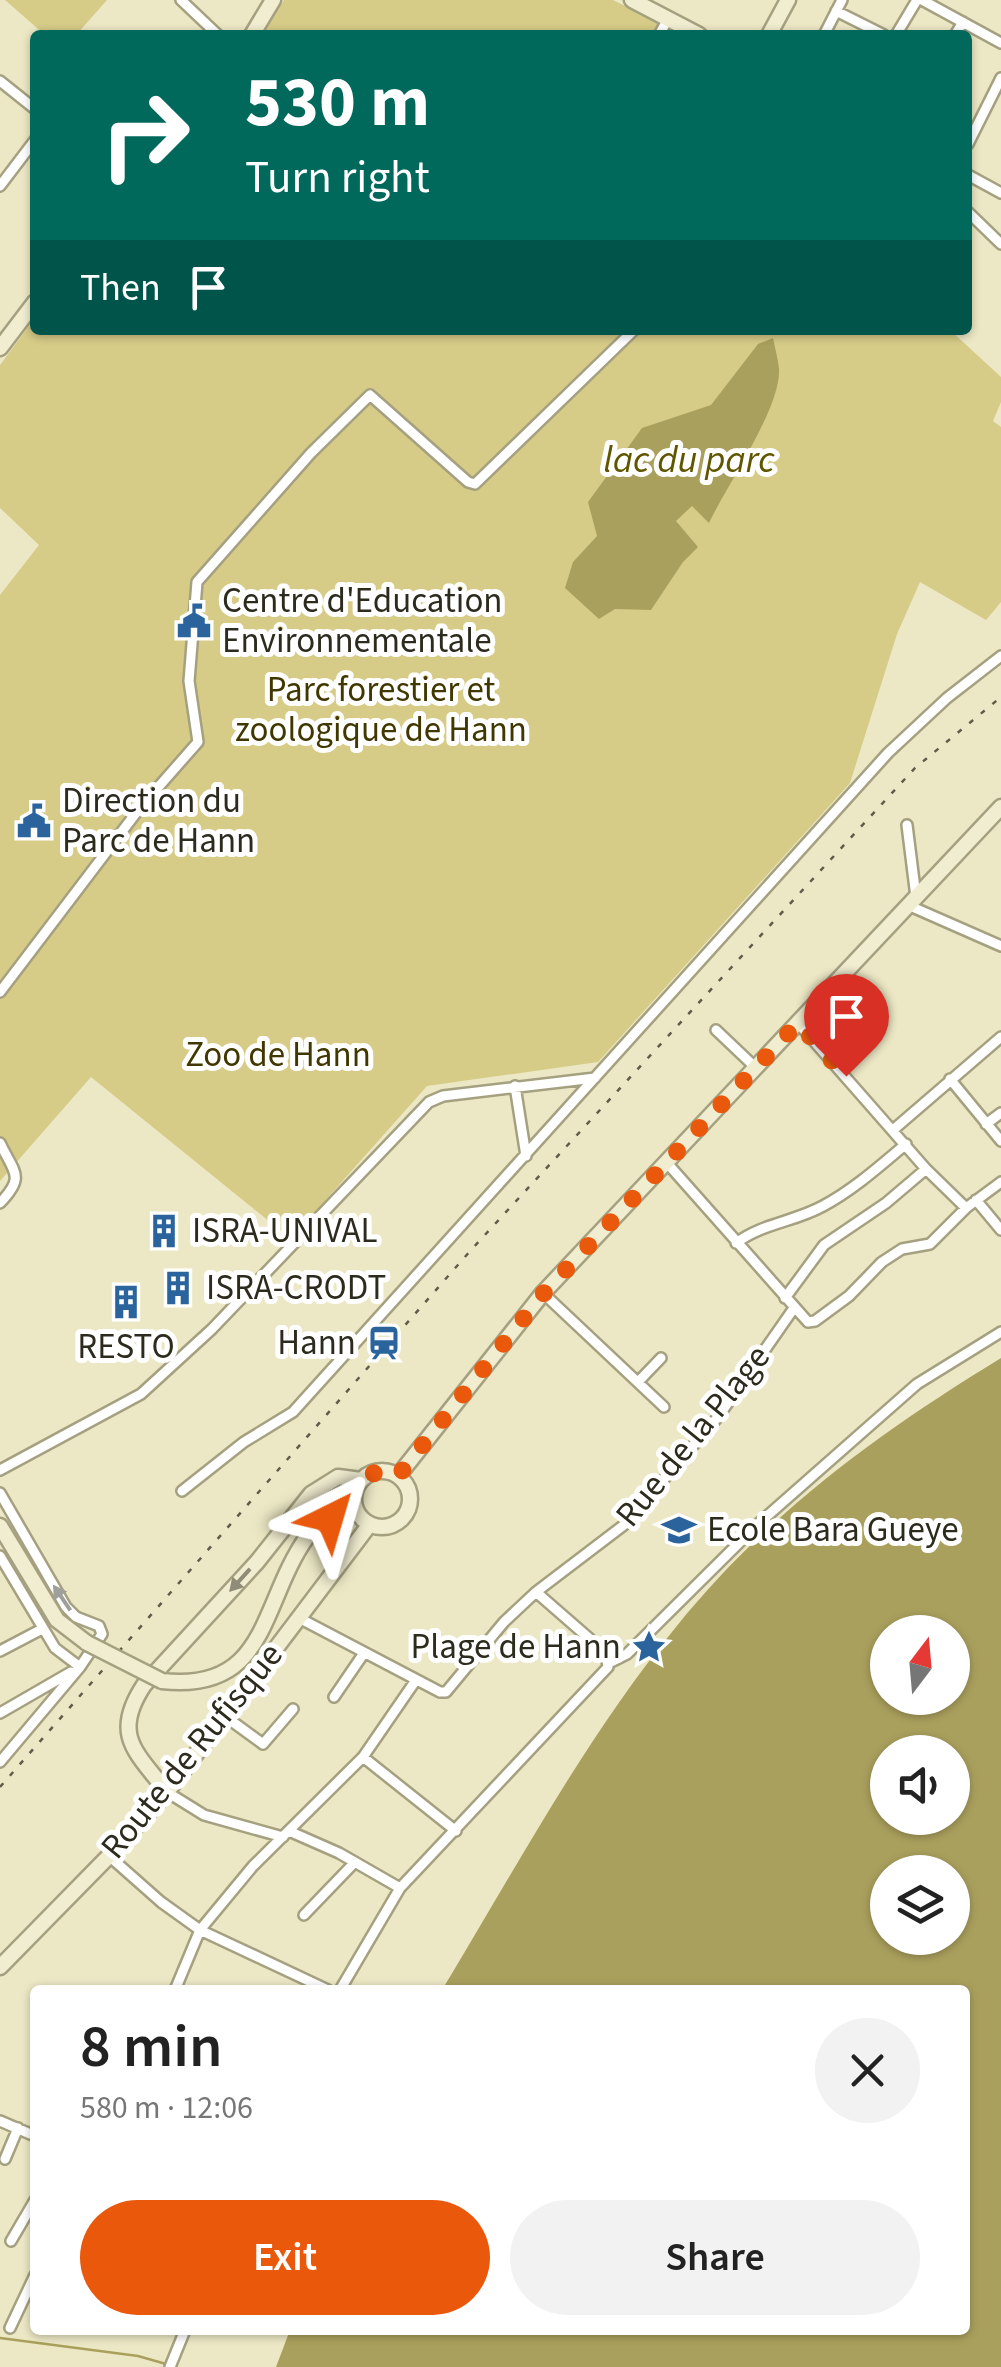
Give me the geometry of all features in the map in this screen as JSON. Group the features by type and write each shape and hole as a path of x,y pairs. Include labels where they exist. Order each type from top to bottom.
{"main road":[{"path":"255,30 273,0"},
{"path":"632,0 689,30"},
{"path":"772,30 788,0"},
{"path":"0,348 30,309"},
{"path":"0,1526 57,1620 86,1643 162,1680 204,1681 220,1676 246,1656 308,1536 340,1513 360,1480 374,1472 398,1476 543,1294 1001,806"},
{"name":"Route de Rufisque","path":"0,1967 167,1792 299,1618 364,1520 378,1527 396,1523 408,1509 408,1491 398,1476"},
{"path":"167,1792 132,1746 127,1731 134,1701 144,1685 257,1562 311,1494 338,1478 360,1480"},
{"path":"353,1496 364,1520"},
{"path":"340,1513 364,1520"}],"street":[{"path":"181,0 213,30"},
{"path":"826,30 842,0"},
{"path":"899,30 920,0 1001,43"},
{"path":"836,11 874,30"},
{"path":"662,30 668,19"},
{"path":"958,30 963,22"},
{"path":"972,135 1001,78"},
{"path":"0,81 30,106"},
{"path":"972,116 979,120"},
{"path":"0,186 30,147"},
{"path":"972,177 1001,192"},
{"path":"972,216 1001,244"},
{"path":"0,992 139,808 198,742 189,682 197,582 311,453 370,395 468,482 476,484 629,335"},
{"path":"182,1491 244,1442 293,1412 888,753 947,698 1001,656"},
{"path":"907,825 913,902 1001,946"},
{"path":"798,1023 926,1169 966,1208"},
{"path":"716,1030 756,1068"},
{"path":"893,1130 1001,1037"},
{"path":"0,1470 141,1394 212,1329 429,1102 443,1096 595,1078"},
{"path":"950,1080 1001,1141"},
{"path":"516,1086 526,1156"},
{"path":"986,1124 1001,1113"},
{"path":"0,1143 17,1175 16,1186 0,1202"},
{"path":"736,1242 758,1228 788,1222 826,1205 906,1144"},
{"path":"667,1163 806,1321 815,1321 849,1296 882,1262 902,1249 930,1244 966,1208 1001,1182"},
{"path":"785,1298 824,1244 926,1169"},
{"path":"976,1200 1001,1230"},
{"path":"543,1294 664,1406"},
{"name":"Rue de la Plage","path":"416,1680 446,1692 504,1622 536,1592 624,1526 718,1417 794,1308"},
{"path":"343,1985 400,1888 609,1663 627,1654 758,1524 917,1384 1001,1332"},
{"path":"638,1382 661,1358"},
{"path":"0,1493 66,1607 76,1617 102,1629 80,1667 0,1762"},
{"path":"0,1556 55,1648 80,1667"},
{"path":"536,1592 606,1654 609,1663"},
{"path":"176,1985 200,1930 253,1866 363,1757 416,1680 299,1618"},
{"path":"0,1651 42,1629"},
{"path":"334,1697 364,1652"},
{"path":"0,1713 80,1667"},
{"path":"226,1717 263,1744 293,1710"},
{"path":"363,1757 456,1831"},
{"path":"167,1792 204,1815 286,1834 355,1862 400,1888"},
{"path":"109,1856 200,1930 317,1985"},
{"path":"304,1915 355,1862"},
{"path":"0,2121 30,2134"},
{"path":"5,2159 18,2128"},
{"path":"11,2241 30,2215"},
{"path":"10,2328 30,2286"},
{"path":"170,2367 183,2335"}],"green space":[{"path":"5,0 107,0 80,30 39,30"},
{"path":"284,0 613,0 674,30 266,30"},
{"name":"Parc forestier et zoologique de Hann","path":"30,325 30,335 955,335 1001,377 1001,402 993,421 1001,427 1001,602 986,620 920,582 897,634 850,783 598,1062 427,1086 291,1239 91,1077 0,1181 0,595 39,545 0,508 0,365"}],"water":[{"name":"lac du parc","path":"773,338 779,369 777,385 751,446 709,523 692,506 676,521 698,547 683,562 651,610 615,609 599,619 565,588 573,562 597,536 588,502 642,428 711,405 758,344"},
{"path":"1001,1358 1001,2367 276,2367 288,2335 970,2335 970,1985 445,1985 581,1758 643,1669 711,1586 748,1548 868,1446"}],"waterway":[{"path":"0,2338 138,2356 166,2364"}],"railway":[{"path":"0,1787 471,1250 915,768 1001,697"}],"place":[{"name":"Centre d'Education Environnementale","path":"194,621"},
{"name":"Direction du Parc de Hann","path":"34,821"},
{"name":"ISRA-UNIVAL","path":"164,1231"},
{"name":"ISRA-CRODT","path":"178,1288"},
{"name":"RESTO","path":"126,1302"},
{"name":"Hann","path":"384,1343"},
{"name":"Ecole Bara Gueye","path":"679,1530"},
{"name":"Plage de Hann","path":"649,1647"}],"route":[{"path":"330,1518 340,1513 367,1475 383,1471 398,1476 543,1294 798,1023 846,1076"}],"park label":[{"name":"Zoo de Hann","path":"278,1055"}]}
